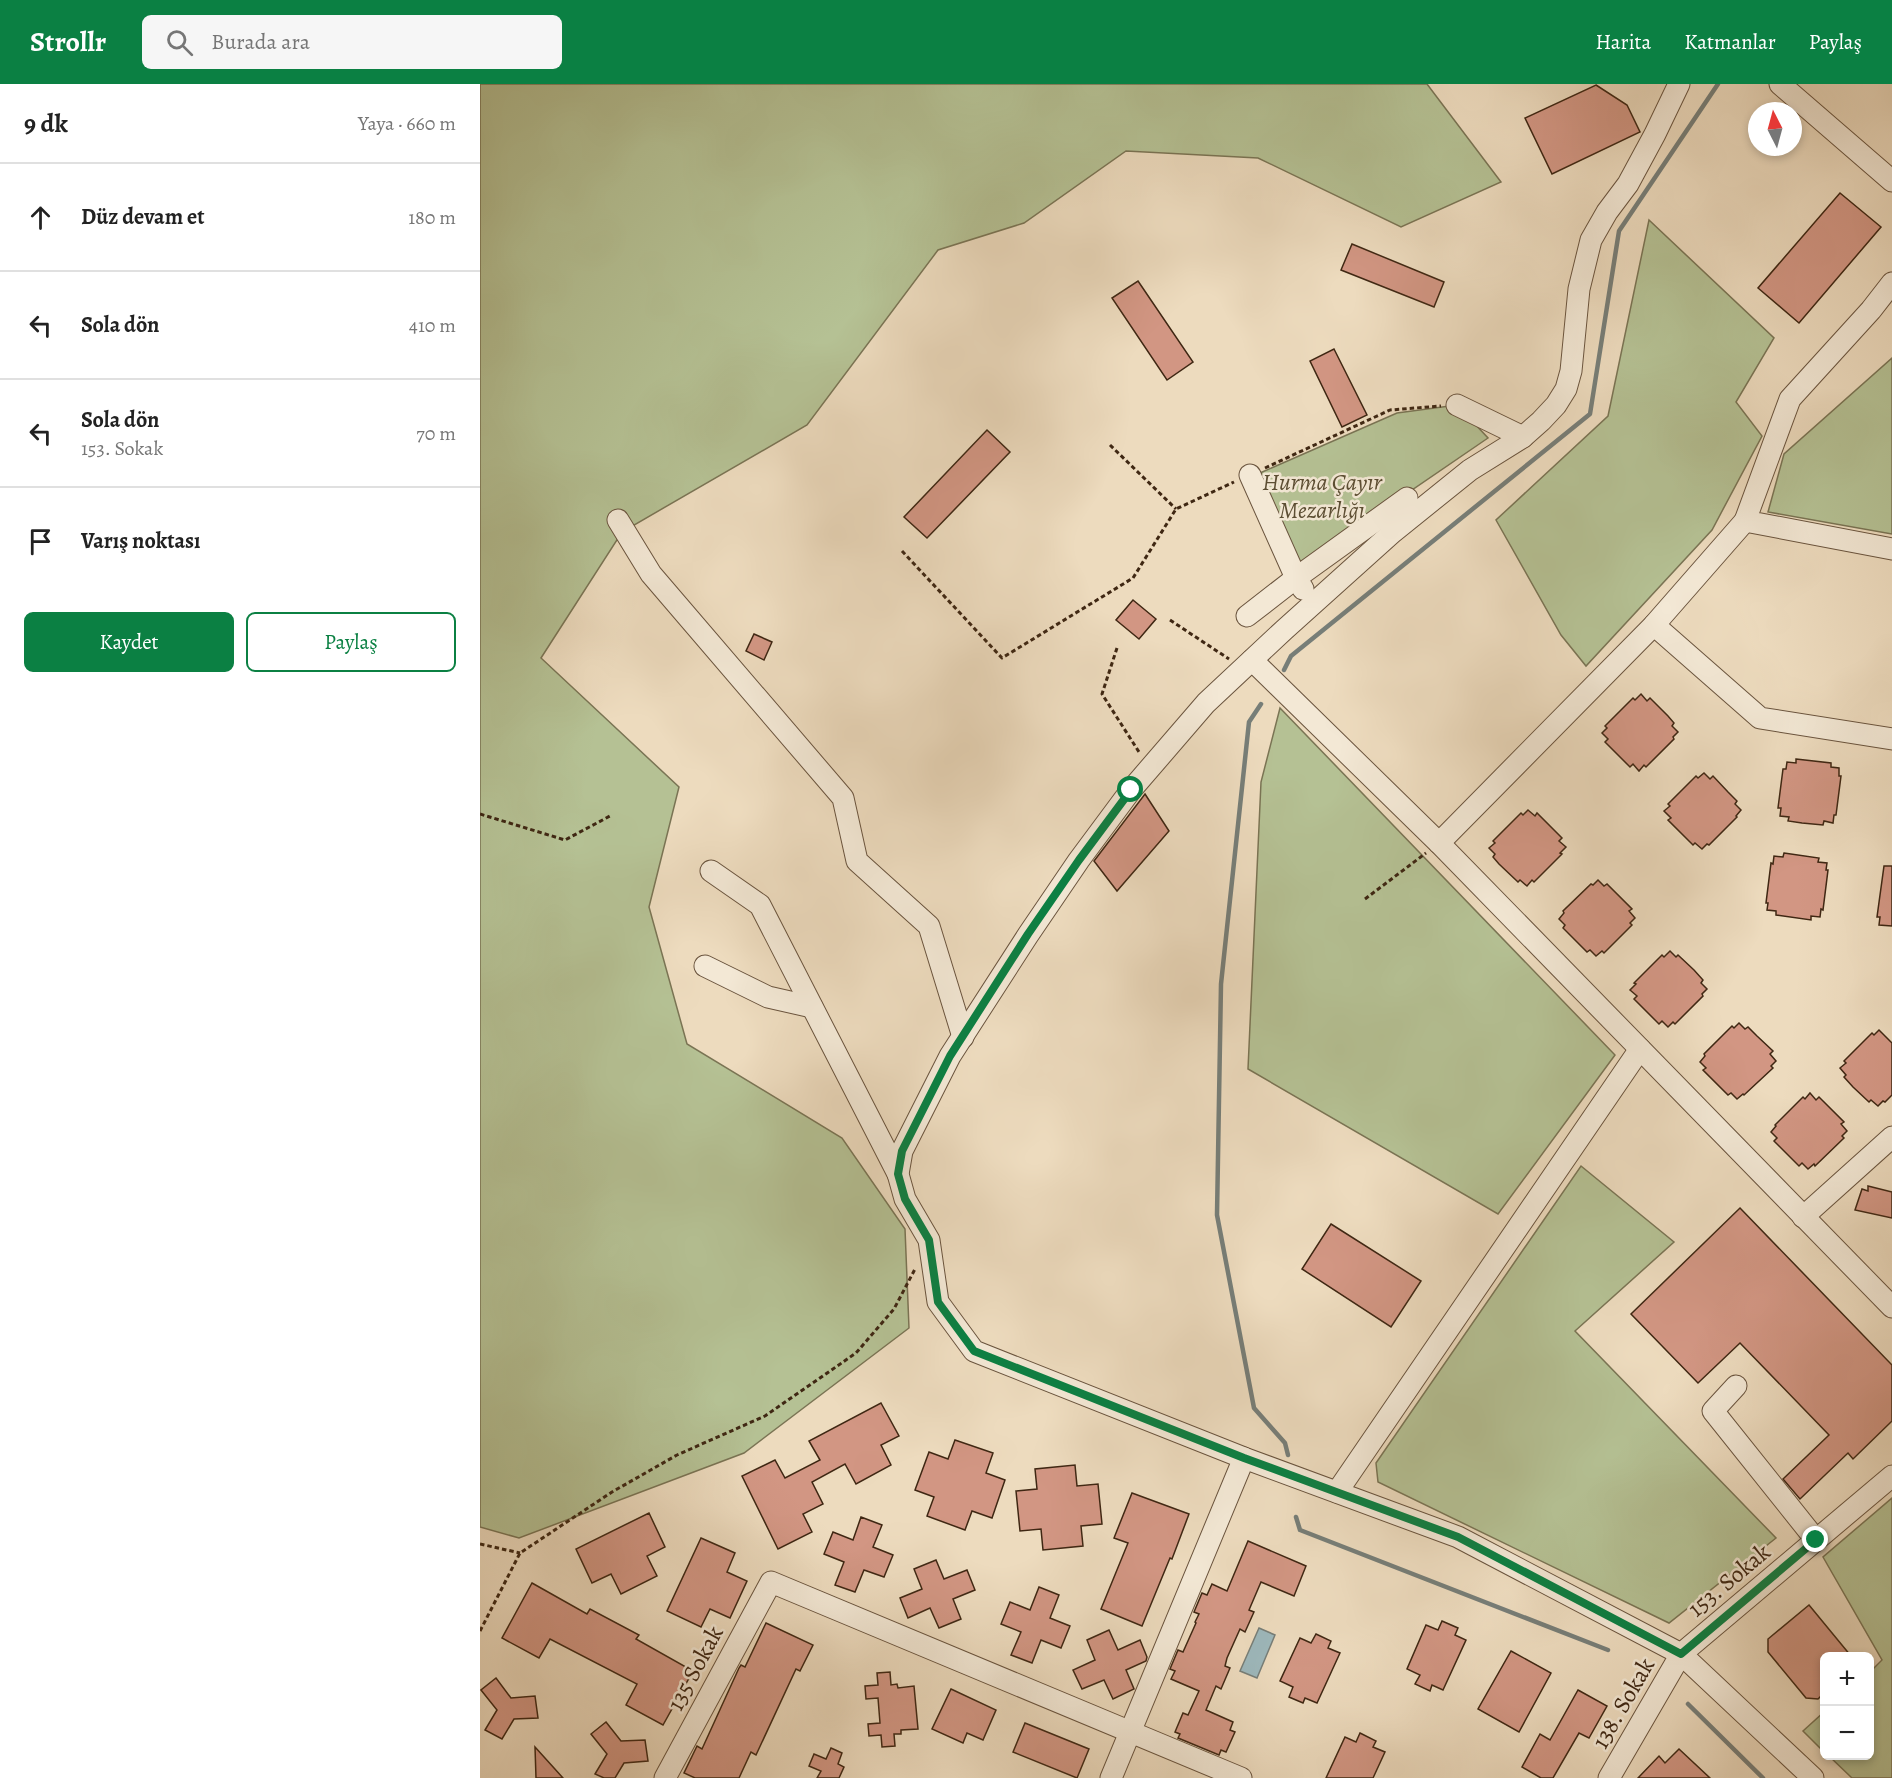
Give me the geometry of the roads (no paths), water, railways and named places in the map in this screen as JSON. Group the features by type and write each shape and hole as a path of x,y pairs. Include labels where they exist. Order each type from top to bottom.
{"street":[{"path":"898,1174 902,1151 950,1056 1028,934 1131,790 1206,703 1312,605 1393,532 1470,470 1522,437 1556,405 1566,389 1570,371 1579,289 1591,240 1607,212 1628,184 1679,84"},
{"path":"1780,84 1892,181"},
{"path":"1439,843 1654,625 1745,521 1790,399 1871,310 1892,283"},
{"path":"1457,405 1522,437"},
{"path":"1250,475 1296,578 1312,605"},
{"path":"1247,616 1407,498"},
{"path":"618,520 651,574 843,798 857,861 929,926 963,1037"},
{"path":"1745,521 1892,549"},
{"path":"1654,625 1760,718 1892,739"},
{"path":"1247,665 1439,843 1892,1307"},
{"path":"711,871 760,905 898,1174 905,1199 929,1240 938,1302 974,1351 1244,1458 1458,1537 1681,1654 1813,1778"},
{"path":"705,966 768,997 812,1007"},
{"path":"1337,1492 1640,1049"},
{"path":"1803,1217 1892,1137"},
{"path":"1736,1386 1713,1411 1816,1540"},
{"path":"1111,1778 1244,1458"},
{"name":"153. Sokak","path":"1681,1654 1892,1476"},
{"name":"135 Sokak","path":"665,1778 771,1582 1130,1733"},
{"name":"138. Sokak","path":"1609,1778 1681,1654"},
{"path":"1130,1733 1241,1778"}],"water":[{"path":"1259,1628 1275,1635 1257,1678 1240,1671"}],"waterway":[{"path":"1284,670 1291,656 1590,414 1619,231 1718,84"},
{"path":"1261,704 1249,722 1221,984 1217,1215 1254,1408 1285,1443 1288,1455"},
{"path":"1296,1517 1300,1530 1608,1650"},
{"path":"1688,1704 1763,1778"}],"park label":[{"name":"Hurma Çayır Mezarlığı","path":"1322,496"}]}
